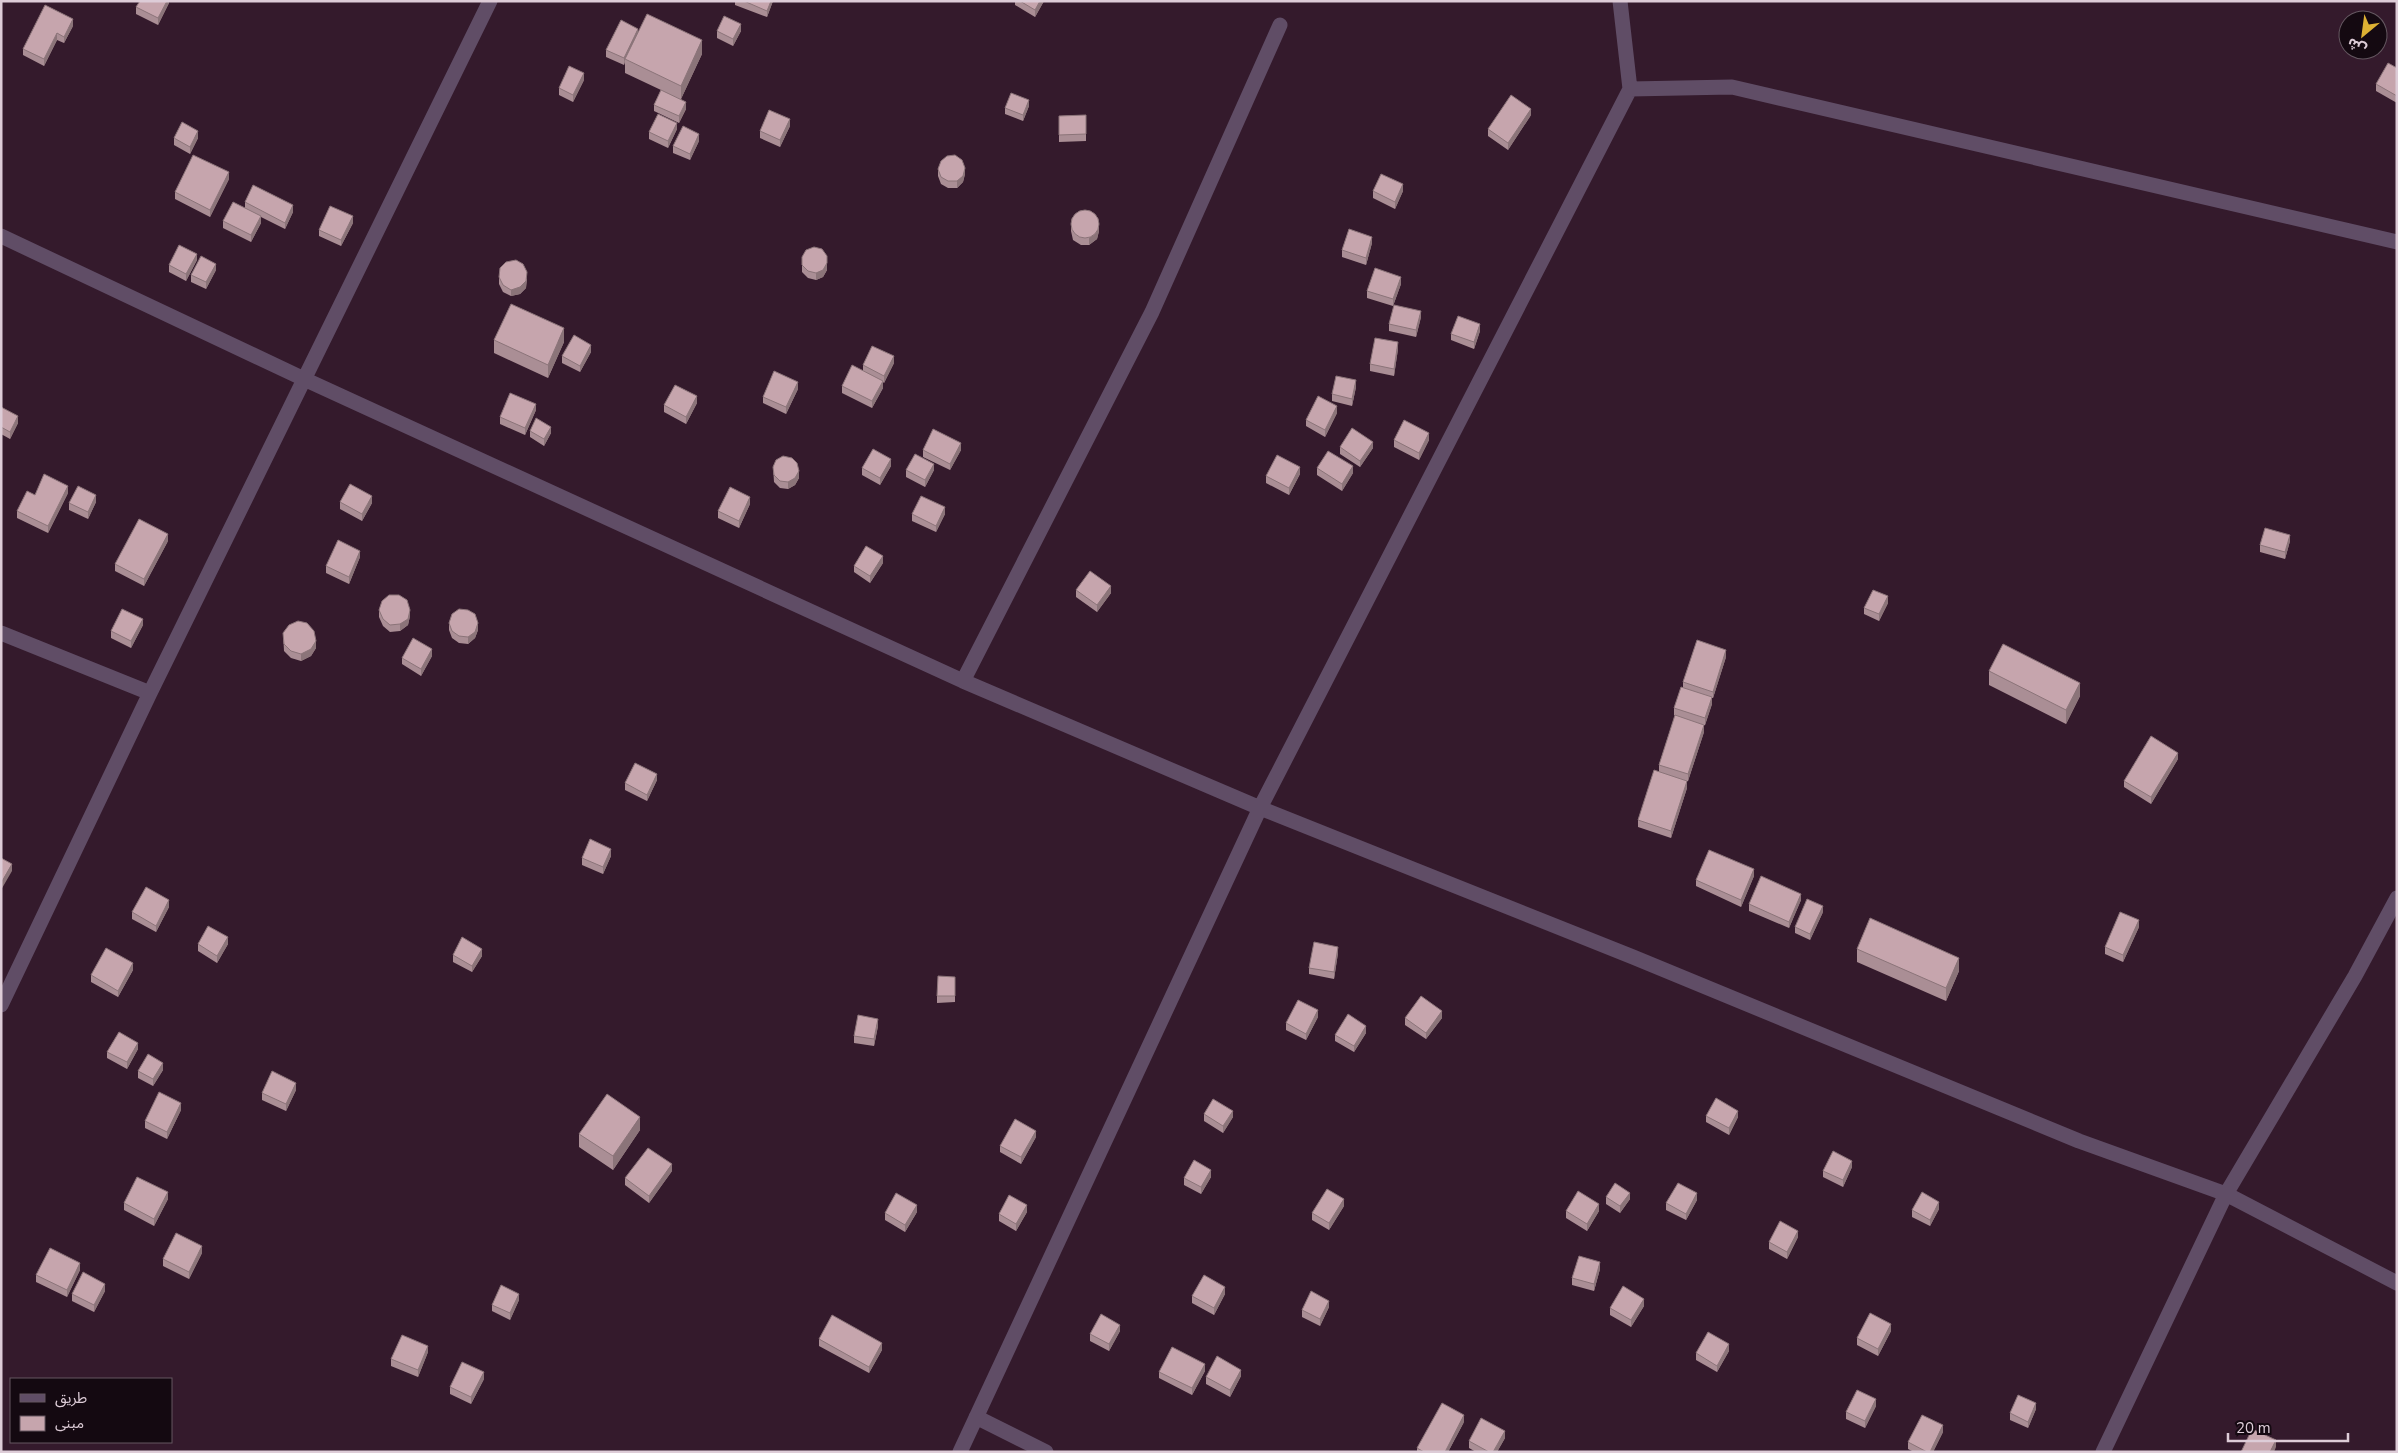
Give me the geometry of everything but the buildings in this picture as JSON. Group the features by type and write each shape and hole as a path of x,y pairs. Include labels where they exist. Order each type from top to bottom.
{"street":[{"path":"1,1005 150,693 490,1"},
{"path":"960,1452 1260,808 1630,89 1620,1"},
{"path":"963,681 1152,312 1280,25"},
{"path":"1630,89 1732,87 2397,242"},
{"path":"1,236 304,379 963,681 1260,808 1624,953 2080,1141 2226,1194 2397,1283"},
{"path":"1,633 150,693"},
{"path":"2103,1452 2226,1194 2350,984 2397,898"},
{"path":"976,1417 1046,1452"}]}
